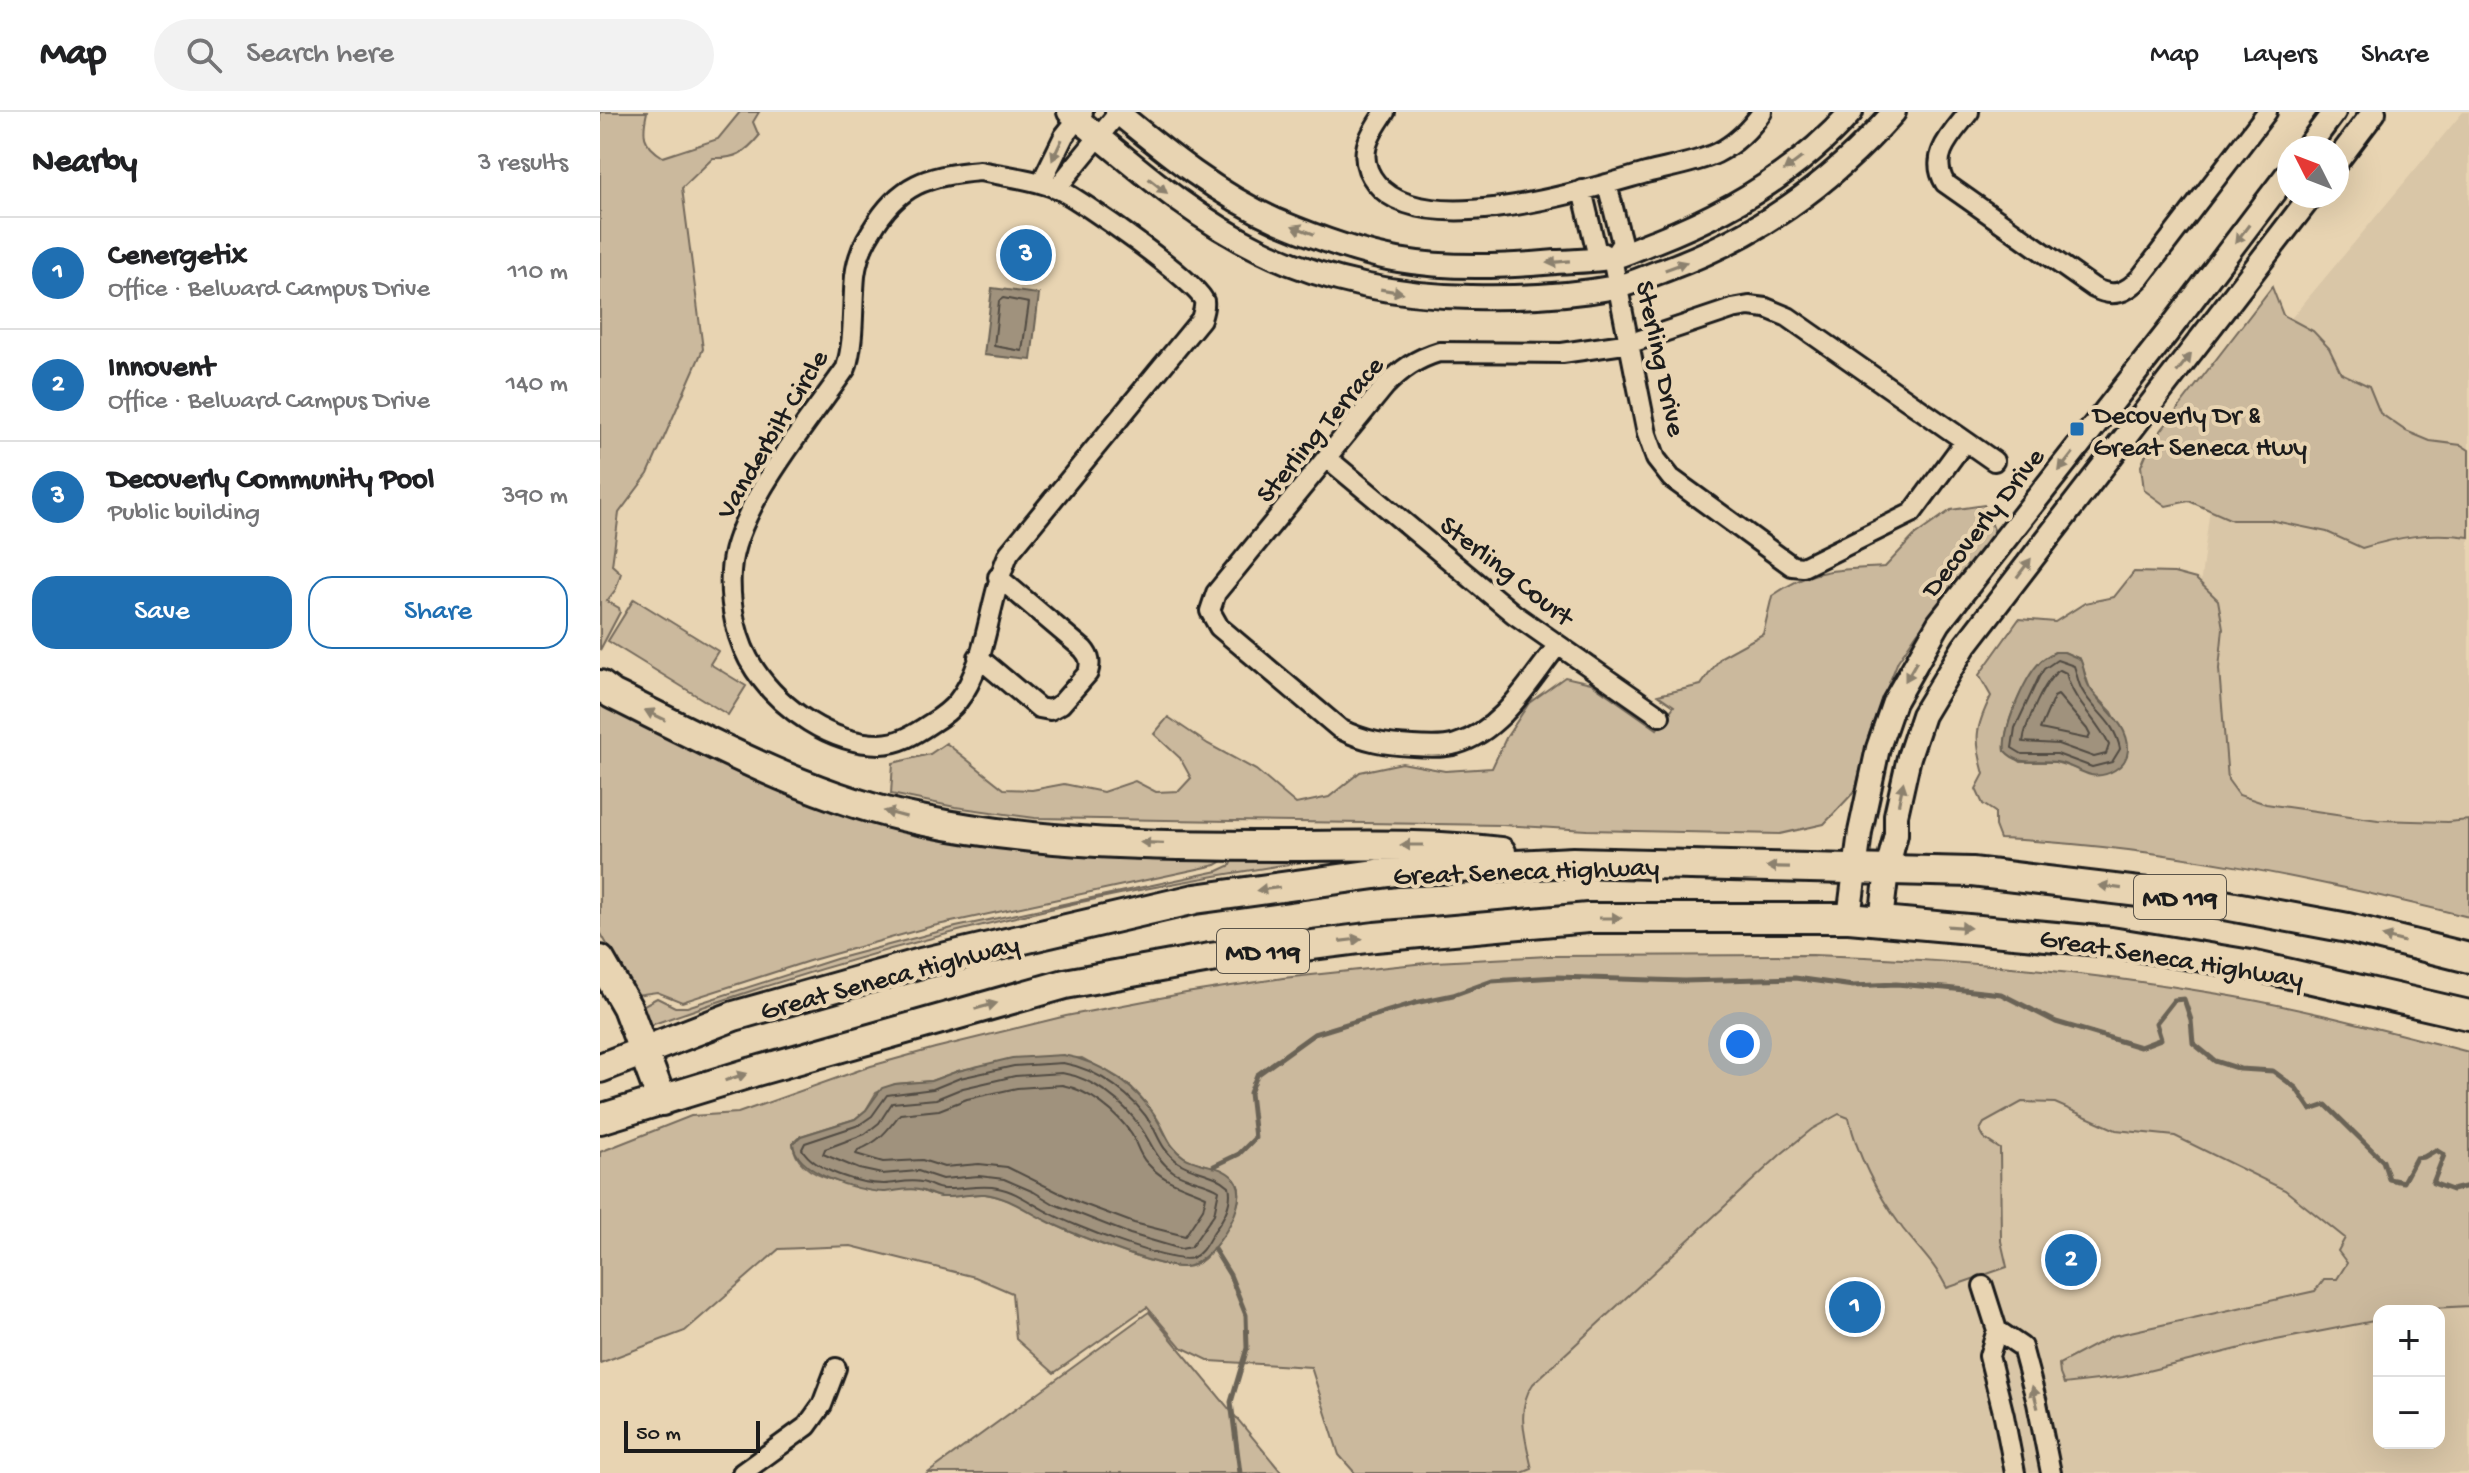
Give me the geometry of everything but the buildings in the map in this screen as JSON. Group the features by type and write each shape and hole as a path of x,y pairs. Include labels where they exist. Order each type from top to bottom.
{"main road":[{"path":"600,685 612,694 735,755 846,801 921,820 1046,838 1231,846 1444,845 1573,862"},
{"name":"Great Seneca Highway","path":"600,1067 734,1016 921,963 1195,899 1397,871 1573,862 1972,872 2181,897 2348,928 2469,958"},
{"name":"Great Seneca Highway","path":"610,1115 1065,984 1210,958 1375,937 1588,918 1849,918 2111,942 2251,965 2469,1015"},
{"path":"600,960 627,1007 662,1101"},
{"path":"600,1067 610,1115"}],"street":[{"path":"1048,186 1118,112 1219,191 1277,220 1335,243 1398,260 1455,265 1527,265 1612,258 1704,222 1748,196 1796,163 1851,112"},
{"path":"1385,112 1368,135 1364,151 1370,176 1381,190 1411,206 1461,210 1514,207 1717,153 1752,127 1762,112"},
{"path":"1048,186 1064,136 1076,114 1098,136 1201,218 1262,251 1322,273 1390,292 1528,298 1619,286 1708,255 1764,224 1816,188 1864,146 1894,112"},
{"path":"1969,112 1940,155 1938,165 1945,183 2094,288 2116,294 2130,288 2140,278 2267,112"},
{"path":"2316,136 2334,112"},
{"path":"2349,145 2374,112"},
{"name":"Vanderbilt Circle","path":"980,171 1048,186 1075,198 1134,239 1200,294 1204,302 1201,319 1009,553 998,577 969,684 957,703 941,717 900,740 881,744 833,734 804,719 775,695 754,668 740,640 734,616 731,570 735,545 746,515 846,368 851,354 855,273 859,253 882,212 897,195 921,181 948,173 980,171"},
{"path":"1607,184 1622,243 1612,258"},
{"name":"Decoverly Drive","path":"1849,918 1865,809 1878,748 1894,702 1939,623 2158,345 2277,188"},
{"path":"1582,190 1596,249 1612,258"},
{"path":"1881,921 1887,870 1896,834 1896,815 1909,757 1923,715 1964,647 2302,208"},
{"name":"Sterling Drive","path":"1612,258 1647,434 1656,459 1671,478 1792,566 1803,567 1912,513 1965,441"},
{"name":"Sterling Terrace","path":"1558,645 1494,723 1479,735 1454,745 1387,745 1359,739 1336,726 1219,627 1210,611 1216,593 1385,386 1402,369 1420,358 1439,352 1562,353 1631,343 1732,309 1749,306 1766,308 1788,317 1994,461"},
{"name":"Sterling Court","path":"1327,458 1514,614 1660,716"},
{"path":"978,657 1039,708 1050,710 1061,704 1088,673 1090,666 1088,654 1083,649 998,577"},
{"path":"1983,1286 1997,1330 1989,1356 2015,1473"},
{"path":"1997,1330 2022,1347 2051,1473"},
{"path":"742,1473 807,1426 816,1416 836,1368"}],"shaded area":[{"path":"600,112 647,112 645,138 651,148 663,157 718,139 740,112 759,112 753,122 759,136 739,154 713,158 682,188 703,349 648,474 619,513 612,565 621,573 616,589 607,601 619,608 620,612 600,650"},
{"path":"2463,112 2469,112 2469,868 2171,812 2224,399"},
{"path":"2272,287 2283,315 2313,331 2329,348 2341,373 2369,386 2380,413 2406,431 2430,441 2461,445 2469,450 2469,537 2415,536 2362,548 2327,532 2270,520 2232,520 2189,501 2166,506 2144,490 2141,466 2150,445"},
{"path":"1984,505 1995,532 1898,661 1870,731 1855,791 1824,824 1780,834 1502,825 1035,818 891,794 893,763 930,754 946,743 1004,789 1032,790 1064,784 1103,792 1135,781 1156,792 1179,791 1191,778 1180,758 1154,734 1168,717 1208,744 1256,770 1296,804 1329,797 1360,772 1402,763 1445,771 1492,768 1506,738 1529,703 1565,677 1591,683 1657,729 1674,706 1658,695 1701,685 1721,657 1763,634 1772,596 1813,575 1885,567 1914,536 1951,510"},
{"path":"2134,572 2174,573 2196,579 2218,600 2223,628 2219,669 2228,780 2239,795 2266,804 2378,820 2469,820 2469,917 2236,866 2119,849 2000,839 1995,826 1995,812 1983,804 1976,789 1984,774 1978,734 1991,696 1979,675 2019,619 2055,622 2085,603 2114,597","holes":["2055,652 2064,652 2080,659 2090,689 2112,712 2126,740 2098,775 2055,762 2021,762 2005,751 2008,726 2027,682 2046,659"]},
{"path":"634,599 718,651 710,664 746,686 728,715 608,641"},
{"path":"600,698 677,742 775,785 1228,858 1216,865 933,926 809,961 682,1002 657,992 636,995 600,932"},
{"path":"1237,851 1324,859 1152,887 983,925 816,971 651,1025 646,1022 642,1006 657,998 675,1007 687,1007 836,959 956,927 1218,871 1231,865"},
{"path":"1812,955 1965,963 2168,986 2251,1000 2469,1052 2469,1306 2373,1305 2373,1321 2266,1342 2123,1377 2064,1384 2059,1364 2112,1336 2315,1291 2324,1279 2337,1279 2347,1263 2338,1251 2345,1238 2285,1190 2175,1136 2116,1130 2055,1103 2022,1102 1984,1123 1980,1130 1985,1139 2000,1149 2001,1241 2007,1267 1947,1288 1885,1203 1863,1162 1849,1118 1839,1114 1812,1129 1780,1155 1533,1384 1523,1414 1532,1469 1522,1473 1355,1473 1339,1455 1311,1367 1210,1361 1181,1347 1147,1307 1054,1373 1016,1339 1012,1293 975,1277 851,1246 779,1249 685,1331 600,1363 600,1152 691,1116 738,1113 871,1066 1066,1016 1283,978 1435,962 1549,956","holes":["1082,1058 1118,1077 1154,1113 1175,1150 1190,1160 1227,1173 1237,1184 1239,1198 1234,1213 1213,1249 1200,1262 1183,1267 1171,1266 1135,1256 1074,1233 994,1196 939,1197 914,1189 862,1186 824,1177 798,1158 793,1143 801,1136 855,1119 866,1110 876,1093 895,1084 931,1081 985,1065"]},
{"path":"2045,1030 2469,1265 2469,1473 1371,1473 1808,1052"},
{"path":"1149,1312 1282,1473 928,1473 1146,1314"}],"water":[{"path":"992,288 1039,294 1031,360 984,355"},
{"path":"2055,652 2064,652 2080,659 2088,685 2124,732 2127,756 2120,766 2109,773 2091,775 2056,762 2022,761 2005,751 2010,718 2021,692 2039,663"},
{"path":"1063,1055 1092,1063 1118,1078 1142,1099 1175,1150 1190,1160 1220,1169 1233,1177 1239,1194 1232,1220 1215,1247 1204,1257 1183,1267 1154,1262 1074,1233 993,1196 942,1197 914,1189 883,1192 858,1188 816,1171 796,1154 793,1143 801,1136 855,1119 882,1088 931,1081 1012,1058"}],"waterway":[{"path":"1214,1166 1239,1154 1255,1138 1250,1093 1257,1075 1314,1034 1492,981 1557,977 1684,981 1795,978 1853,986 1896,984 2001,994 2056,1022 2140,1047 2161,1039 2156,1023 2174,1000 2184,999 2191,1020 2193,1043 2215,1061 2240,1069 2273,1071 2296,1088 2311,1110 2326,1105 2383,1161 2389,1179 2403,1182 2416,1158 2436,1150 2444,1155 2433,1183 2452,1190 2469,1186"},
{"path":"1214,1249 1230,1275 1246,1315 1247,1348 1231,1402 1240,1473"}],"place":[{"name":"Decoverly Community Pool","path":"1026,255"},
{"name":"Decoverly Dr & Great Seneca Hwy","path":"2077,429"},
{"name":"Innovent","path":"2071,1260"},
{"name":"Cenergetix","path":"1855,1307"}]}
